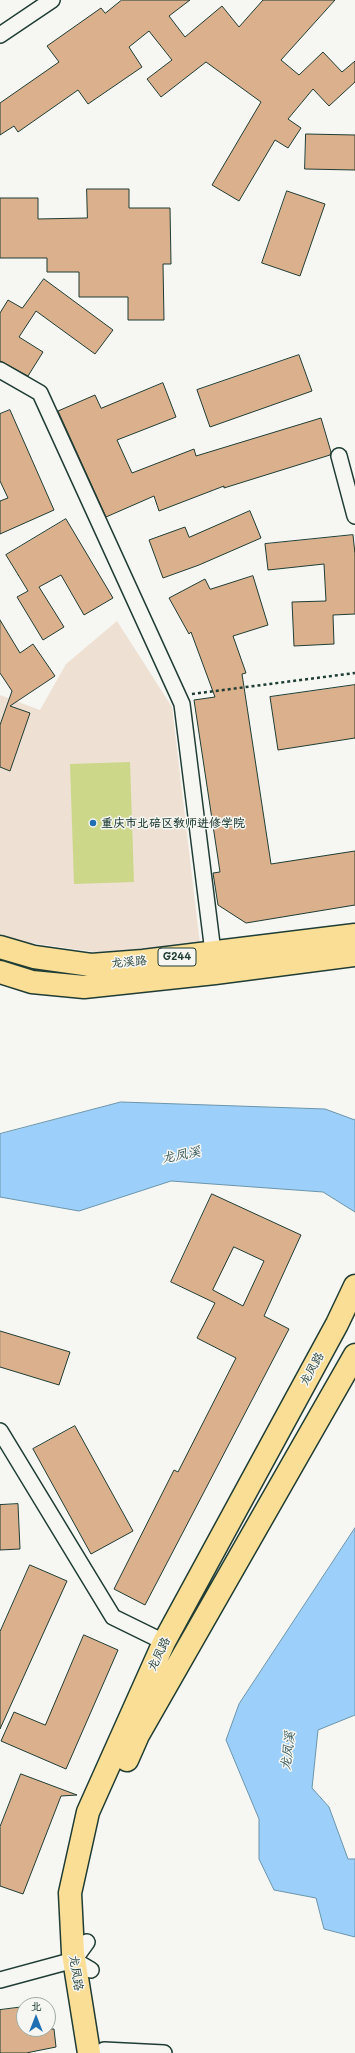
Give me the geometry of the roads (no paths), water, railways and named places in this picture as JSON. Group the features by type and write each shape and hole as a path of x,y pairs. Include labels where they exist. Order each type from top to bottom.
{"main road":[{"name":"龙溪路","path":"0,947 34,957 91,965 143,961 355,934"},
{"name":"龙溪路","path":"0,972 32,982 84,987 215,973 355,955"},
{"name":"龙凤路","path":"100,2052 82,1965 70,1893 88,1812 164,1642 337,1324 355,1286"},
{"name":"龙凤路","path":"82,1965 87,1942 85,1895 102,1816 138,1735 355,1355"}],"street":[{"path":"0,35 52,0"},
{"path":"0,370 40,393 182,704 213,952"},
{"path":"339,456 355,516"},
{"path":"0,1431 113,1616 164,1642"},
{"path":"0,1980 82,1965"},
{"path":"100,2052 164,2053"}],"water":[{"name":"龙凤溪","path":"121,1102 325,1109 355,1120 355,1212 323,1192 171,1181 79,1211 0,1197 0,1134"},
{"name":"龙凤溪","path":"355,1528 355,1715 318,1730 312,1788 329,1807 348,1859 355,1859 355,1937 324,1929 316,1898 274,1890 259,1859 259,1819 226,1740 239,1704"}],"place":[{"name":"重庆市北碚区教师进修学院","path":"93,823"}]}
